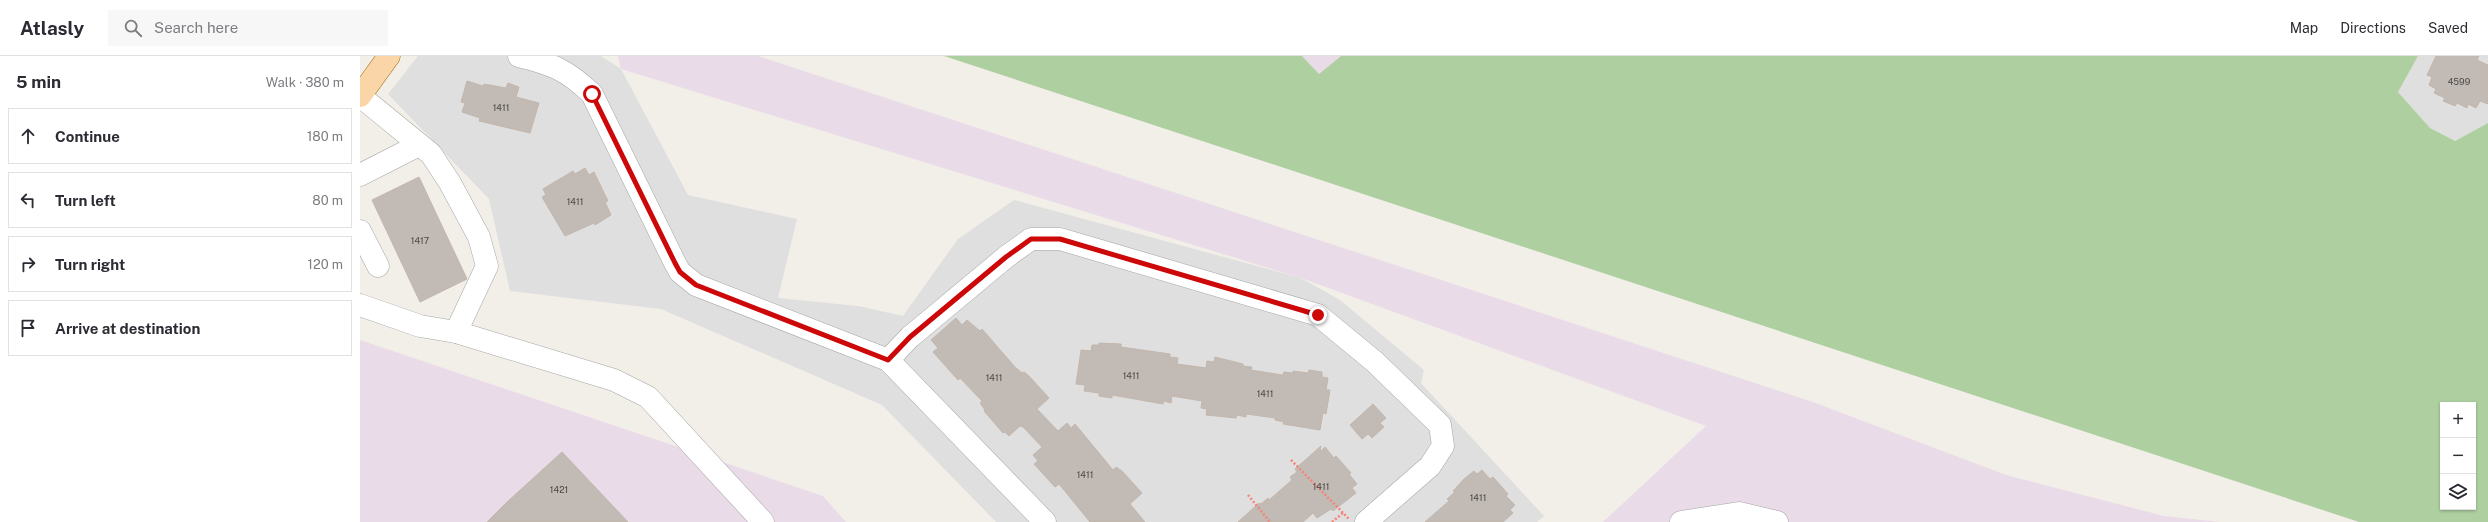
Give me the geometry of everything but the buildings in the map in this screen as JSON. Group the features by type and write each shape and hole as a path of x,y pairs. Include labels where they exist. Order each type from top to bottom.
{"main road":[{"path":"360,96 389,56"}],"lane":[{"path":"519,56 542,62 573,76 592,94 675,263 687,279 696,285 888,360 1045,522"},
{"path":"360,96 431,154 450,183 479,237 488,266 456,332"},
{"path":"360,175 419,145"},
{"path":"360,231 378,266"},
{"path":"888,360 916,332 1006,257 1031,239 1060,239 1318,315 1375,362 1440,425 1443,446 1430,466 1366,522"},
{"path":"360,305 420,326 456,332 614,380 648,397 763,522"},
{"path":"1681,522 1739,513 1777,522"}],"path":[{"path":"1291,460 1352,522"},
{"path":"1248,495 1270,522"},
{"path":"1332,522 1343,512"}],"shaded area":[{"path":"418,56 601,56 621,69 688,195 797,219 778,298 858,306 903,316 958,239 1014,200 1301,278 1340,300 1424,370 1421,383 1544,516 1537,522 996,522 882,405 661,309 510,291 489,199 388,94"},
{"path":"618,56 758,56 1813,402 2006,475 2164,516 2220,522 1603,522 1706,426 1301,278 621,69"},
{"path":"1302,56 1341,56 1319,74"},
{"path":"2418,56 2488,56 2488,123 2455,141 2430,128 2398,92"},
{"path":"360,340 823,496 846,522 360,522"}],"green space":[{"path":"944,56 1302,56 1319,74 1341,56 2418,56 2398,92 2430,128 2455,141 2488,123 2488,522 2359,522"}],"route":[{"path":"592,94 645,197 675,263 680,272 687,279 696,285 888,360 910,337 1006,257 1031,239 1060,239 1318,315"}]}
